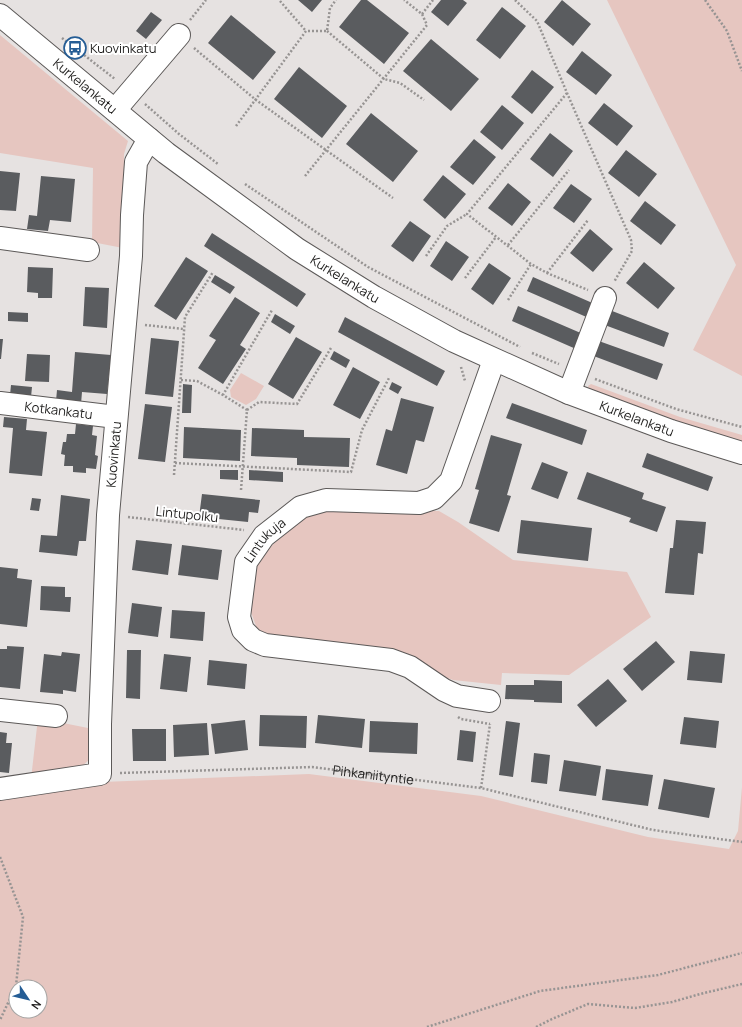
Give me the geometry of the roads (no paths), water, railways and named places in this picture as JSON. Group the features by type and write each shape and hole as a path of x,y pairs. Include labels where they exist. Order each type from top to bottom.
{"street":[{"name":"Kurkelankatu","path":"0,15 149,139 297,249 374,297 454,341 569,393 671,431 742,452"},
{"path":"114,110 179,35"},
{"name":"Kuovinkatu","path":"0,789 100,774 100,724 108,515 131,256 136,162 149,139"},
{"path":"0,238 88,250"},
{"path":"569,393 605,298"},
{"name":"Lintukuja","path":"489,701 457,696 444,690 410,667 391,660 265,645 253,640 243,630 239,617 246,562 264,536 301,508 326,500 419,503 434,498 451,481 494,360"},
{"name":"Kotkankatu","path":"0,403 116,417"},
{"path":"0,710 56,716"}],"place":[{"name":"Kuovinkatu","path":"75,48"}]}
